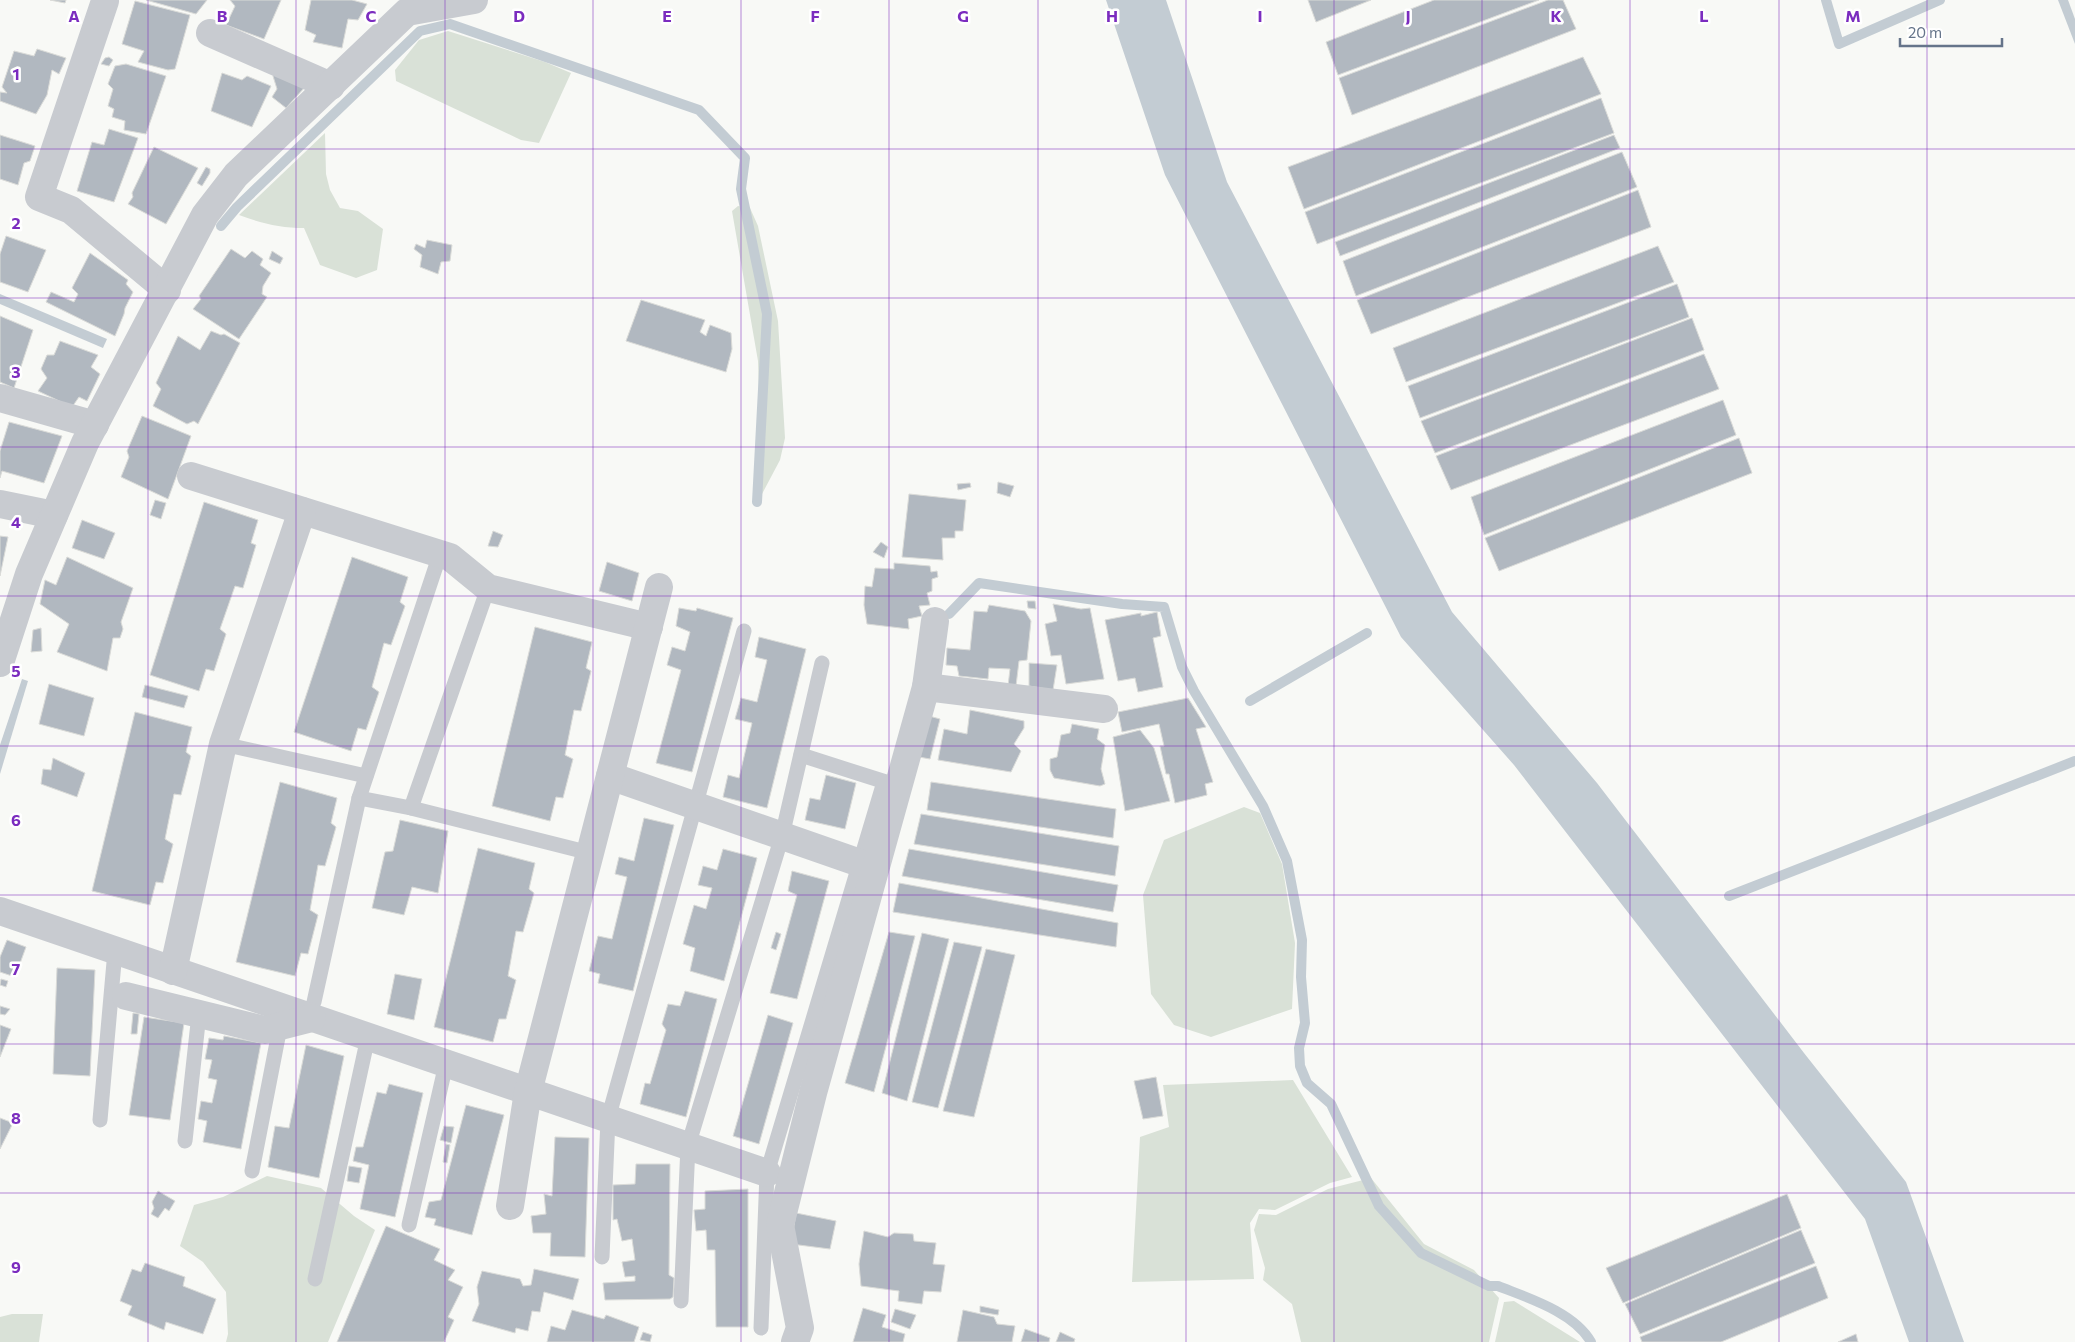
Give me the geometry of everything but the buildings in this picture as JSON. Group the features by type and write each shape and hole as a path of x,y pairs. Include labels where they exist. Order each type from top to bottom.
{"street":[{"path":"0,663 29,574 94,425 205,215 236,175 407,12 474,0"},
{"path":"105,1 39,197 71,210 167,290"},
{"path":"210,33 331,86"},
{"path":"0,398 94,425"},
{"path":"191,476 450,557 488,588 649,627"},
{"path":"0,504 54,515"},
{"path":"174,971 223,744 302,511"},
{"path":"510,1206 528,1092 659,587"},
{"path":"795,1342 800,1328 780,1226 891,784 926,686 935,621"},
{"path":"926,686 1104,709"},
{"path":"610,776 860,863"},
{"path":"0,911 174,971 313,1010 368,1037 767,1173"},
{"path":"126,996 266,1030 280,1027 313,1010"},
{"path":"765,1226 788,1342"}],"lane":[{"path":"313,1010 359,798 440,554"},
{"path":"411,808 488,588"},
{"path":"602,1257 608,1119 744,630"},
{"path":"681,1301 688,1146 782,836 822,663"},
{"path":"223,744 366,776"},
{"path":"761,1328 767,1173 860,863 891,784 801,755"},
{"path":"359,798 411,808 590,853"},
{"path":"100,1120 115,951"},
{"path":"184,1141 199,1014"},
{"path":"252,1171 280,1027"},
{"path":"315,1279 368,1037"},
{"path":"409,1225 446,1064"}],"shaded area":[{"path":"1106,0 1166,0 1227,182 1452,612 1597,783 1804,1053 1906,1182 1964,1342 1909,1342 1865,1219 1514,765 1401,637 1165,175"},
{"path":"2058,0 2068,0 2075,19 2075,44"},
{"path":"448,31 545,62 571,73 539,143 521,140 396,81 395,70 419,40"},
{"path":"325,133 326,174 330,190 340,208 358,211 383,229 377,270 356,278 320,265 304,228 271,225 239,215"},
{"path":"738,206 750,208 758,226 778,321 785,438 780,460 762,494 758,361 732,211"},
{"path":"0,294 107,339 103,348 0,304"},
{"path":"22,679 28,681 0,774 0,745"},
{"path":"1244,807 1260,813 1282,864 1295,943 1292,1009 1211,1037 1174,1025 1151,994 1143,895 1164,840"},
{"path":"1293,1080 1352,1177 1330,1183 1275,1210 1259,1209 1250,1223 1254,1279 1132,1282 1140,1137 1169,1127 1163,1085"},
{"path":"267,1176 321,1188 354,1216 375,1230 328,1342 226,1342 228,1334 226,1292 203,1262 180,1246 194,1205 223,1197"},
{"path":"1371,1178 1424,1244 1474,1270 1499,1298 1489,1342 1301,1342 1292,1304 1263,1280 1265,1268 1254,1230 1259,1214 1276,1215 1328,1189"},
{"path":"1514,1301 1580,1342 1495,1342 1504,1302"},
{"path":"12,1314 43,1314 39,1342 0,1342 0,1317"}],"waterway":[{"path":"1826,0 1839,44 1940,0"},
{"path":"221,226 237,207 420,31 450,24 699,110 745,158 741,189 767,314 757,502"},
{"path":"949,614 979,583 1122,604 1164,607 1182,667 1194,691 1263,806 1287,861 1302,940 1301,977 1305,1023 1299,1048 1300,1066 1307,1083 1331,1104 1379,1206 1421,1253 1489,1286 1498,1286 1549,1307 1574,1322 1591,1342"},
{"path":"1250,701 1367,633"},
{"path":"1729,896 2075,761"}]}
